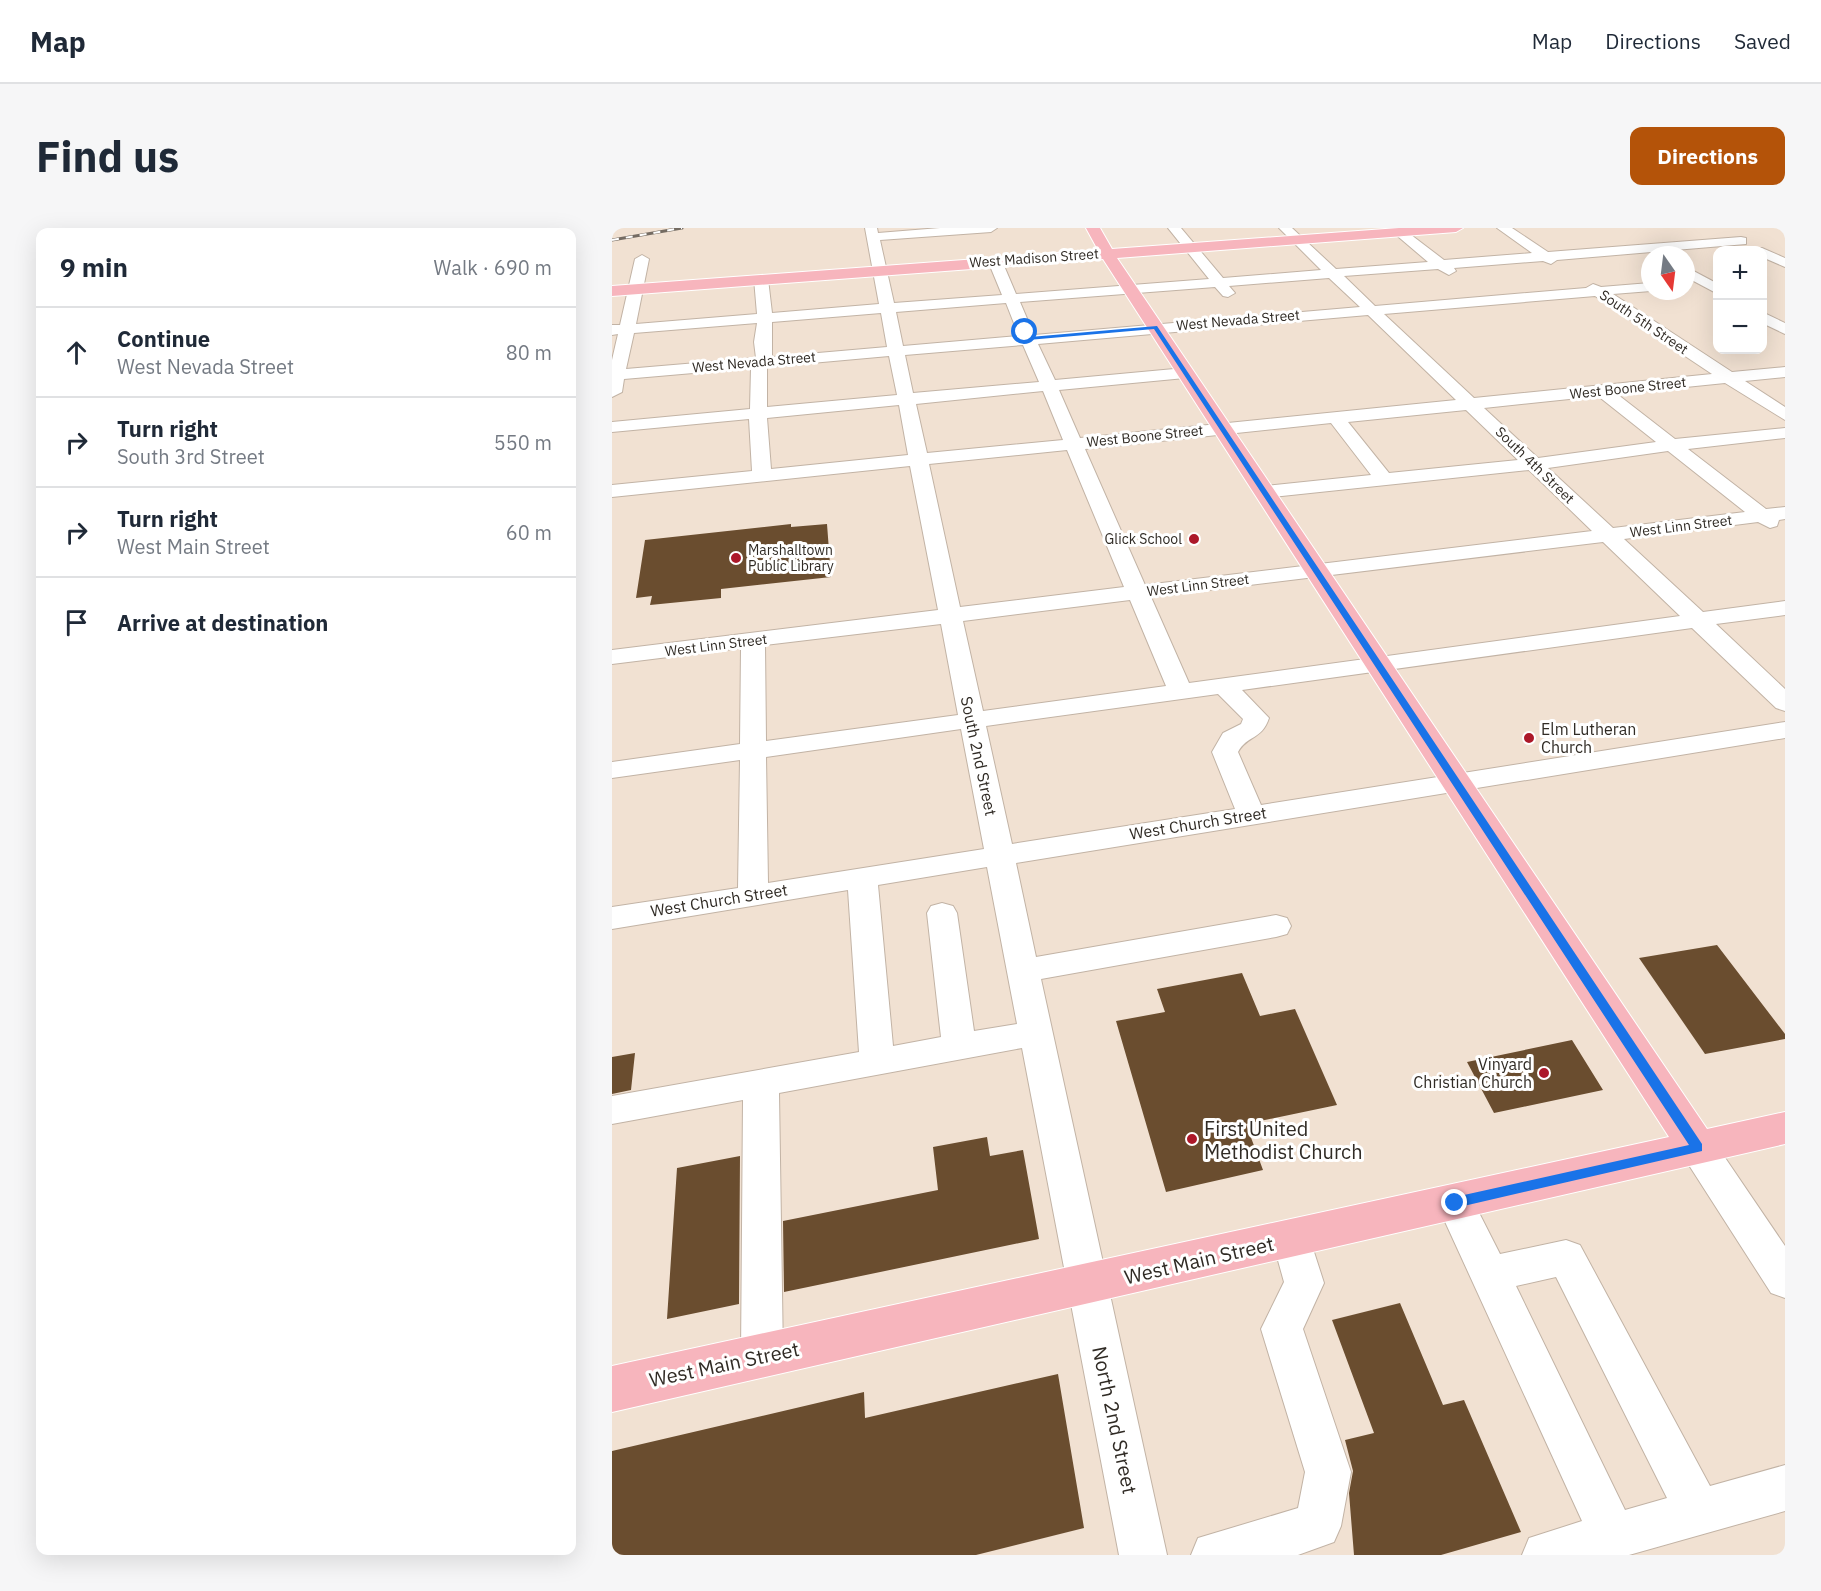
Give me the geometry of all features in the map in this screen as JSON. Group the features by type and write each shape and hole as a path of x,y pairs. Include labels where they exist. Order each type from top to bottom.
{"main road":[{"path":"1093,228 1106,253 1698,1148"},
{"name":"West Madison Street","path":"612,291 879,270 998,244 1106,253 1190,247 1290,234 1456,228"},
{"name":"West Main Street","path":"612,1389 1088,1285 1785,1128"}],"street":[{"path":"1174,228 1250,320"},
{"path":"1503,228 1563,268"},
{"path":"1716,228 1751,246"},
{"path":"1397,230 1486,300"},
{"path":"872,232 998,244 1010,297 1180,691"},
{"name":"South 2nd Street","path":"872,232 1076,1237 1088,1285"},
{"name":"South 4th Street","path":"1290,234 1785,703"},
{"path":"1631,238 1644,246"},
{"path":"1695,247 1741,241"},
{"path":"620,329 1129,287 1545,256 1641,252"},
{"path":"1767,254 1785,263"},
{"path":"612,394 620,329 637,289 642,259"},
{"path":"1695,275 1711,282"},
{"path":"761,279 764,317 758,414 762,475"},
{"name":"South 5th Street","path":"1581,280 1785,415"},
{"path":"1695,283 1711,282"},
{"name":"West Nevada Street","path":"614,375 1155,327 1641,288"},
{"path":"1767,319 1785,329"},
{"name":"West Boone Street","path":"612,491 1785,372"},
{"path":"612,427 1185,373"},
{"path":"1602,391 1785,533"},
{"path":"1335,417 1384,479"},
{"path":"1264,492 1533,464 1672,445 1785,433"},
{"name":"West Linn Street","path":"612,657 1785,513"},
{"path":"612,770 1785,608"},
{"path":"753,640 753,895"},
{"path":"1223,685 1256,718 1253,728 1232,739 1225,752 1251,814"},
{"name":"West Church Street","path":"612,918 1455,781 1785,730"},
{"path":"862,877 877,1062"},
{"path":"942,913 959,1048"},
{"path":"1023,971 1276,926"},
{"path":"612,1110 1036,1034"},
{"path":"761,1083 762,1356"},
{"path":"1698,1148 1785,1280"},
{"path":"1455,1203 1490,1274 1580,1548 1785,1488"},
{"path":"1215,1555 1318,1526 1328,1472 1282,1329 1304,1283 1292,1239"},
{"path":"1490,1274 1566,1257 1699,1512"},
{"name":"North 2nd Street","path":"1088,1285 1143,1555"}],"building":[{"name":"Marshalltown Public Library","path":"791,524 791,527 827,524 831,577 721,589 721,598 650,605 652,596 636,598 645,540"},
{"path":"1717,945 1785,1034 1785,1039 1705,1054 1639,958"},
{"path":"1242,973 1260,1016 1295,1009 1337,1105 1246,1124 1263,1170 1166,1192 1116,1021 1165,1012 1157,989"},
{"path":"1572,1040 1603,1090 1494,1113 1467,1062"},
{"path":"635,1053 631,1090 612,1094 612,1057"},
{"path":"987,1137 990,1156 1023,1150 1039,1239 784,1292 783,1221 938,1190 933,1147"},
{"path":"740,1156 739,1304 667,1319 677,1168"},
{"path":"1400,1303 1443,1405 1464,1400 1521,1532 1441,1555 1354,1555 1349,1493 1353,1471 1345,1440 1374,1433 1332,1320"},
{"path":"1058,1374 1084,1528 976,1555 612,1555 612,1451 864,1392 865,1418"}],"railway":[{"path":"612,240 682,228"}],"place":[{"name":"Glick School","path":"1194,539"},
{"name":"Marshalltown Public Library","path":"736,558"},
{"name":"Elm Lutheran Church","path":"1529,738"},
{"name":"Vinyard Christian Church","path":"1544,1073"},
{"name":"First United Methodist Church","path":"1192,1139"}],"route":[{"path":"1025,332 1028,338 1155,327 1698,1148 1455,1203"}]}
